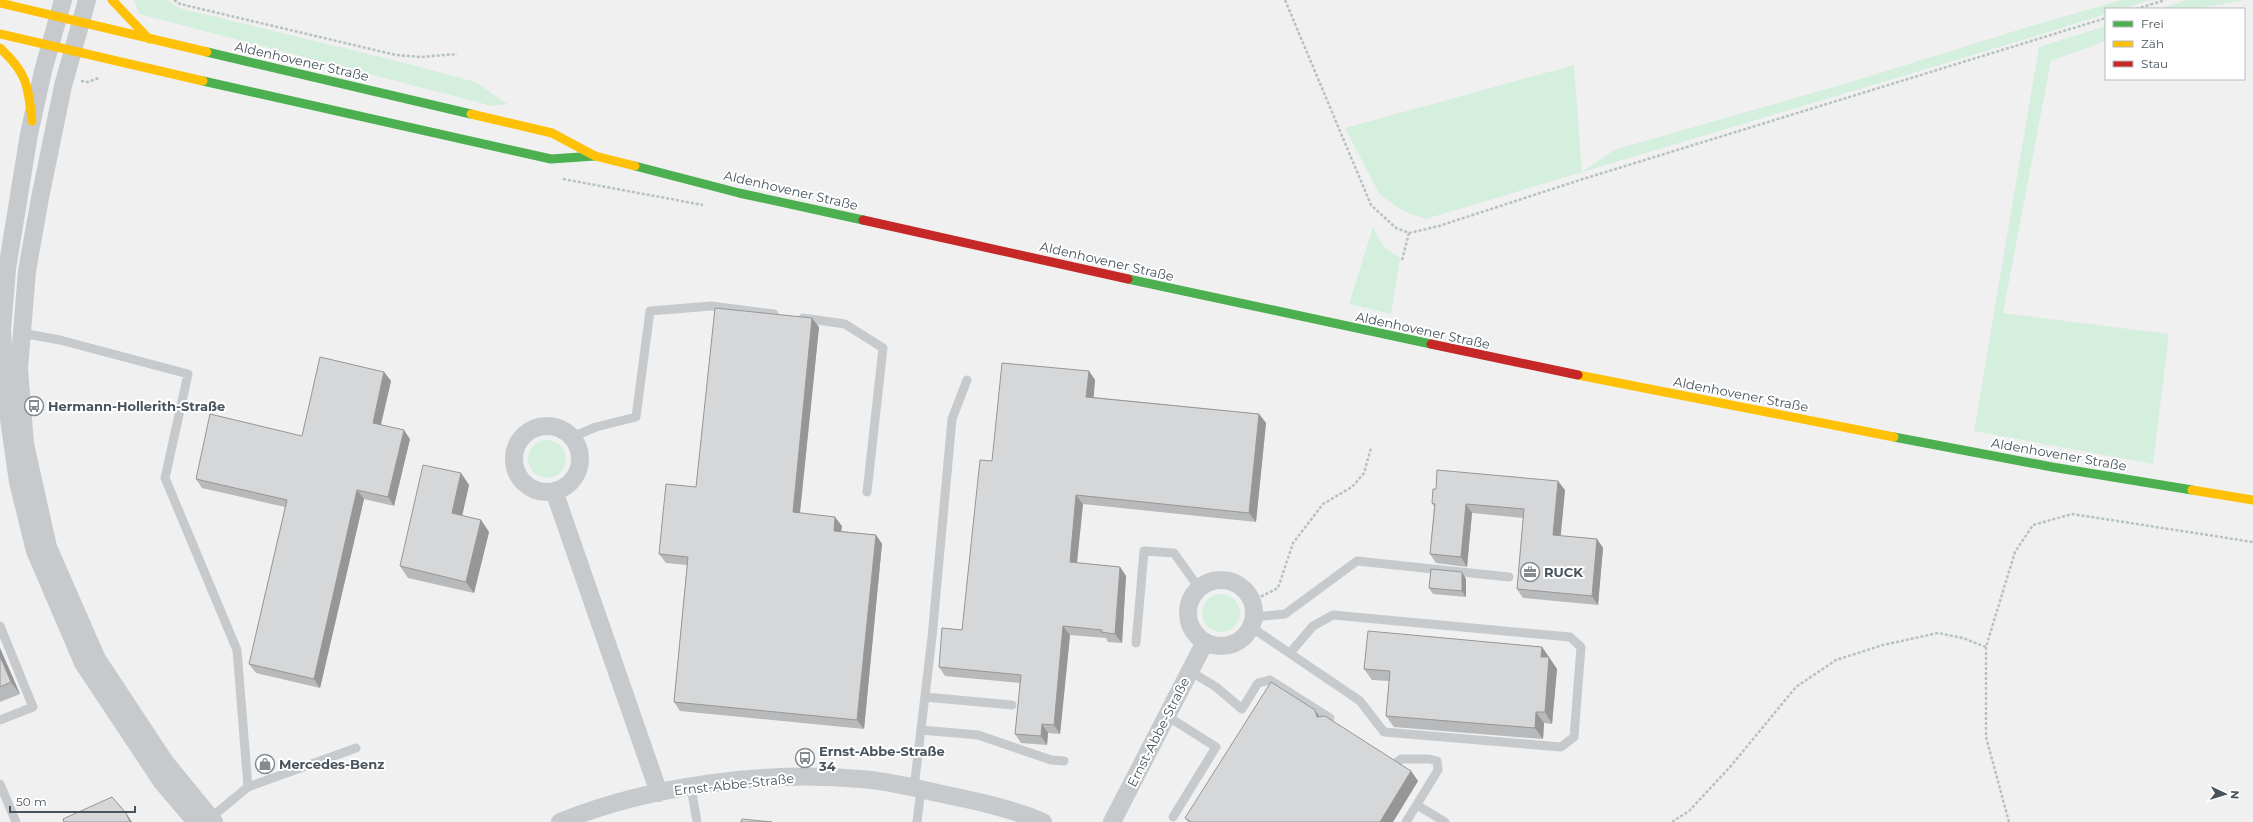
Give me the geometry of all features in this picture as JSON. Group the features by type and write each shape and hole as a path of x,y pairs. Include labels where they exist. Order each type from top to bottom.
{"main road":[{"path":"112,0 149,39"},
{"name":"Aldenhovener Straße","path":"0,3 60,8 81,22 552,133 595,156 739,192 1322,322 1701,400 2052,467 2253,500"},
{"name":"Aldenhovener Straße","path":"0,34 361,118 551,159 595,156"},
{"path":"0,48 16,62 20,70 28,92 32,121"}],"street":[{"path":"87,0 73,51 40,198 27,271 19,369 25,444 48,547 97,659 206,821"},
{"path":"60,8 32,121 18,194 7,269 1,330 7,406 16,466 35,551 84,663 162,782 206,821"},
{"path":"1,330 21,333"},
{"path":"543,425 554,426 564,430 572,437 578,447 580,458 578,469 569,483 554,492 544,492 533,490 517,475 514,464 514,453 517,443 524,434 533,428 543,425"},
{"name":"Ernst-Abbe-Straße","path":"554,492 658,793"},
{"path":"1218,580 1228,581 1238,585 1246,592 1252,615 1244,636 1236,643 1226,646 1215,646 1196,636 1190,627 1188,606 1199,588 1208,582 1218,580"},
{"name":"Ernst-Abbe-Straße","path":"1112,822 1205,642"},
{"name":"Ernst-Abbe-Straße","path":"560,822 582,813 658,793 691,787 772,778 806,777 861,779 917,788 983,802 1043,822"}],"lane":[{"path":"572,437 596,427 636,417 650,311 711,306 845,324 882,348 867,492"},
{"path":"21,333 60,340 188,374 166,478 237,650 248,787"},
{"path":"917,822 917,788 921,730 952,419 967,380"},
{"path":"1136,643 1144,551 1174,553 1199,588"},
{"path":"1252,615 1285,614 1357,561 1509,576"},
{"path":"1252,615 1290,653 1360,701 1384,732 1561,747 1574,737 1581,647 1570,637 1333,615 1313,626 1290,653"},
{"path":"0,626 33,707 0,720"},
{"path":"1190,671 1216,687 1242,709 1258,683 1270,680 1330,718 1327,722"},
{"path":"925,697 1012,705"},
{"path":"1167,716 1216,747 1173,817"},
{"path":"921,730 978,735 1051,760 1064,761"},
{"path":"206,821 248,787 356,748"},
{"path":"1397,762 1401,759 1429,759 1437,761 1438,770 1406,822"},
{"path":"0,784 16,822"},
{"path":"691,787 697,822"},
{"path":"1416,805 1445,822"}],"path":[{"path":"174,0 180,4 396,55 421,57 457,54"},
{"path":"1285,0 1370,205 1396,228 1409,233 1440,226 1583,179 2105,18"},
{"path":"2139,8 2165,0"},
{"path":"1402,260 1409,233"},
{"path":"1252,615 1278,588 1293,543 1323,504 1352,487 1364,472 1371,448"},
{"path":"2009,822 1986,737 1986,648 2015,552 2033,525 2072,514 2253,542"},
{"path":"1672,822 1688,811 1730,767 1796,687 1836,660 1883,645 1938,633 1963,638 1986,648"}],"green space":[{"path":"134,0 167,0 179,8 393,60 476,82 507,104 492,106 139,14"},
{"path":"2121,0 2151,0 2125,8 2105,8 2105,14 2033,37 1426,219 1403,211 1380,195 1345,128 1574,65 1582,172 1614,150 1854,81 2031,26"},
{"path":"2187,0 2246,0 2202,8 2162,8"},
{"path":"2105,26 2105,41 2051,61 2003,313 2169,334 2153,464 1974,431 2039,47"},
{"path":"1373,227 1383,246 1400,258 1391,314 1349,304"},
{"path":"543,440 551,440 561,445 565,452 565,466 561,473 551,478 543,478 533,473 531,470 528,463 528,455 533,445 536,443"},
{"path":"1217,594 1225,594 1235,599 1239,606 1239,620 1235,627 1225,632 1217,632 1207,627 1205,624 1202,617 1202,609 1207,599 1210,597"}],"building":[{"path":"715,308 812,318 793,512 835,517 834,531 876,535 857,720 674,702 688,557 659,554 666,484 696,487"},
{"path":"320,357 384,372 373,423 404,430 388,497 357,490 314,679 249,664 287,500 196,479 210,414 302,436"},
{"path":"1002,363 1089,371 1086,397 1259,414 1249,513 1076,495 1070,562 1120,567 1115,634 1101,632 1102,630 1063,626 1054,725 1042,724 1041,736 1015,734 1021,675 939,667 942,628 962,630 980,460 992,461"},
{"path":"423,465 461,473 452,513 481,520 466,582 400,566"},
{"path":"1437,470 1558,481 1553,535 1597,539 1592,596 1517,589 1524,509 1466,504 1461,557 1430,554 1435,504 1432,503 1433,489 1436,489"},
{"path":"1431,569 1462,572 1462,591 1429,588"},
{"path":"1368,631 1542,647 1541,657 1549,657 1545,712 1536,712 1535,728 1386,716 1390,671 1364,669"},
{"path":"0,656 11,682 0,687"},
{"path":"1271,682 1315,710 1317,717 1325,716 1411,771 1380,822 1191,822 1185,818"},
{"path":"112,797 126,813 130,822 64,822 63,819"},
{"path":"742,819 772,822 741,822"}],"traffic: fast":[{"path":"207,52 471,114"},
{"path":"203,81 551,159 595,156"},
{"path":"635,166 739,193 863,220"},
{"path":"1128,279 1431,344"},
{"path":"1894,437 2052,467 2192,490"}],"traffic: slow":[{"path":"112,0 149,39"},
{"path":"0,3 207,52"},
{"path":"0,34 203,81"},
{"path":"0,48 16,65 25,80 32,121"},
{"path":"471,114 552,133 595,156 635,166"},
{"path":"1578,375 1894,437"},
{"path":"2192,490 2253,500"}],"traffic: jam":[{"path":"863,220 1128,279"},
{"path":"1431,344 1578,375"}],"place":[{"name":"Hermann-Hollerith-Straße","path":"34,406"},
{"name":"RUCK","path":"1530,572"},
{"name":"Ernst-Abbe-Straße 34","path":"805,758"},
{"name":"Mercedes-Benz","path":"265,764"}]}
